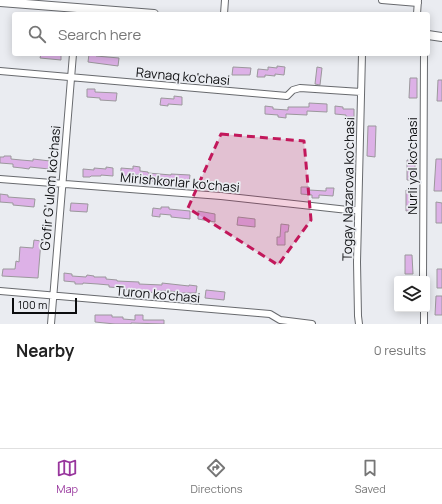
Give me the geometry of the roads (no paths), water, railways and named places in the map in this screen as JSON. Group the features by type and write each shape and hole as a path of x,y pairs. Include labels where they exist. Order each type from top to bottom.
{"main road":[{"path":"0,2 75,11 101,12"},
{"path":"430,36 442,36"}],"street":[{"path":"224,12 225,0"},
{"path":"382,0 418,2 417,12"},
{"name":"G'ofir G'ulom ko'chasi","path":"50,324 73,56"},
{"name":"Togay Nazarova ko'chasi","path":"359,324 357,262 362,56"},
{"name":"Nurli yol ko'chasi","path":"424,56 424,276"},
{"name":"Ravnaq ko'chasi","path":"0,71 287,96 293,90 300,88 361,92"},
{"name":"Mirishkorlar ko'chasi","path":"0,179 221,196 358,210"},
{"name":"Turon ko'chasi","path":"0,291 270,314 280,322 312,324"},
{"path":"424,312 424,324"}]}
